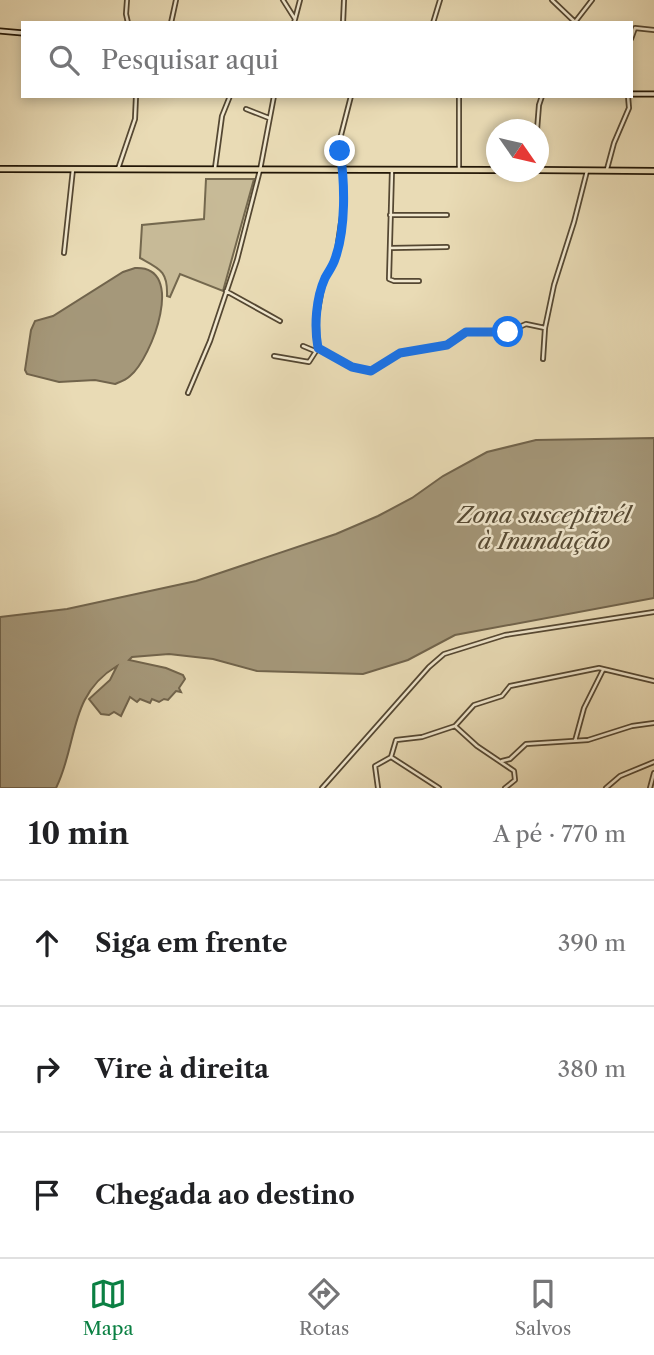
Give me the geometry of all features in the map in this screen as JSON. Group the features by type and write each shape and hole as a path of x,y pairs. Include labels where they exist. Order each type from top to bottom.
{"main road":[{"path":"0,169 486,170"},
{"path":"549,170 654,172"}],"street":[{"path":"127,0 128,21"},
{"path":"171,21 176,0"},
{"path":"283,0 295,21"},
{"path":"295,21 300,0"},
{"path":"343,21 344,0"},
{"path":"434,21 440,0"},
{"path":"552,0 576,21"},
{"path":"578,21 592,0"},
{"path":"633,29 637,27 654,30"},
{"path":"0,31 21,33"},
{"path":"633,95 654,94"},
{"path":"118,169 135,119 136,98"},
{"path":"215,170 222,116 229,98"},
{"path":"188,393 202,365 226,291 260,170 274,98"},
{"path":"274,356 309,362 316,349 316,322 321,293 324,279 335,260 344,206 340,139 350,98"},
{"path":"459,98 459,169"},
{"path":"539,119 542,98"},
{"path":"607,170 614,142 629,108 630,98"},
{"path":"246,109 269,117"},
{"path":"64,253 73,169"},
{"path":"392,169 389,279 419,281"},
{"path":"544,359 545,328 558,265 574,222 587,171"},
{"path":"390,215 447,215"},
{"path":"389,248 447,247"},
{"path":"226,291 280,321"},
{"path":"303,346 316,349 352,367 371,371 400,353 447,345 466,332 508,332 526,324 545,328"},
{"path":"322,788 429,667 444,654 505,635 654,612"},
{"path":"378,788 375,766 391,757 396,740 422,737 455,726 474,705 502,696 510,686 550,676 603,668 654,681"},
{"path":"575,741 584,708 603,668"},
{"path":"502,761 510,758 526,744 588,740 632,726 654,723"},
{"path":"455,726 477,746 510,767 516,777 505,788"},
{"path":"391,757 439,788"},
{"path":"510,758 510,767"},
{"path":"606,788 620,776 654,762"},
{"path":"650,788 654,773"}],"shaded area":[{"path":"206,179 254,179 223,291 180,274 170,297 167,296 166,281 161,272 140,258 142,225 204,219"}],"water":[{"path":"135,268 151,271 159,281 162,296 155,333 139,366 130,376 115,384 95,380 59,382 27,374 25,370 31,330 35,321 53,316 123,272"},
{"name":"Zona susceptivél à Inundação","path":"654,438 654,598 455,635 408,660 363,674 257,671 213,659 169,654 132,657 129,660 166,668 183,675 185,679 179,688 181,692 176,691 168,700 159,702 152,699 150,703 140,699 137,702 130,697 121,716 114,712 109,715 101,714 89,699 110,680 117,666 101,678 82,706 56,788 0,788 0,617 67,609 196,581 336,534 412,498 443,476 487,452 536,440"}],"route":[{"path":"340,151 344,206 336,257 324,279 321,293 316,322 318,348 352,367 371,371 400,353 447,345 466,332 508,332"}]}
